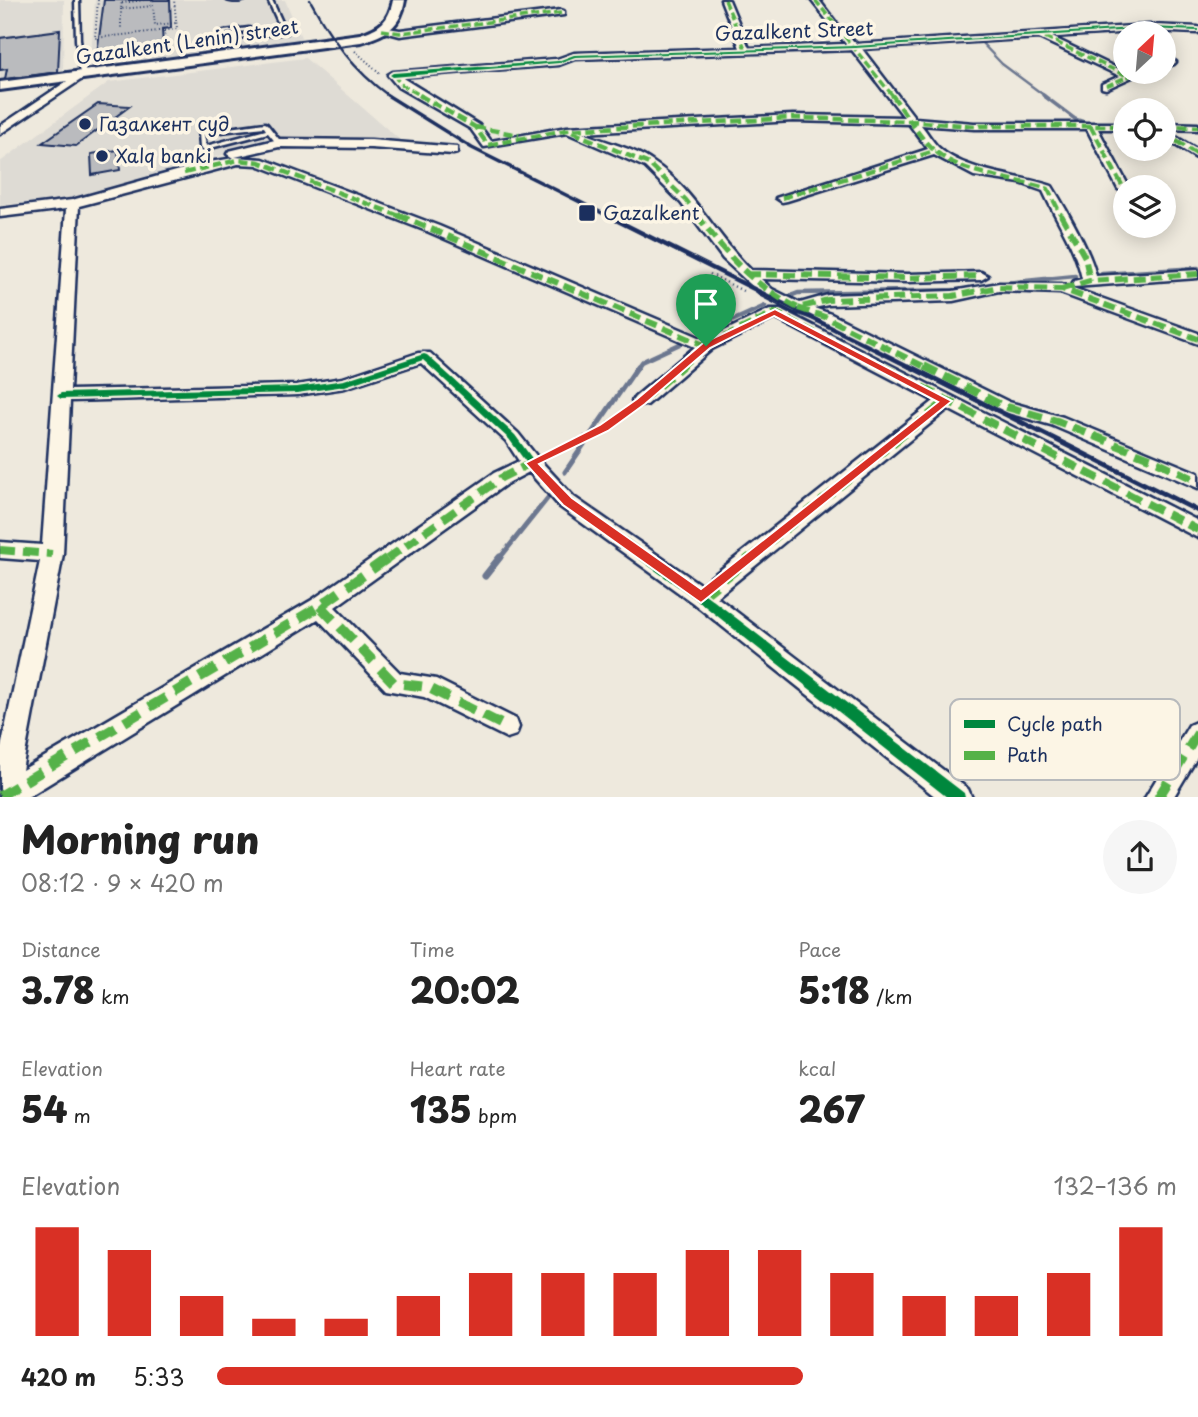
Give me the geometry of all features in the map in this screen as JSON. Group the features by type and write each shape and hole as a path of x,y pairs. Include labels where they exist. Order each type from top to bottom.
{"main road":[{"path":"382,30 396,19 399,0"},
{"name":"Gazalkent (Lenin) street","path":"0,86 345,41 382,30"}],"street":[{"path":"725,0 746,51"},
{"path":"815,0 935,151 978,173 1021,180 1048,189 1073,240 1085,257 1090,281"},
{"path":"382,30 400,33 561,13"},
{"name":"Gazalkent Street","path":"393,75 559,62 574,56 855,47 1149,27 1198,30"},
{"path":"1039,34 1113,69"},
{"path":"0,131 83,75"},
{"path":"393,75 402,85 475,127 526,137 567,130 793,118 910,121 974,126 1113,125"},
{"path":"1105,86 1113,82"},
{"path":"1090,125 1117,175"},
{"path":"1176,126 1198,127"},
{"path":"567,130 649,164 686,200 728,256 767,292 798,308 825,317 1003,406 1057,421 1152,458 1198,481"},
{"path":"1176,141 1198,155"},
{"path":"184,173 207,160 279,143 371,144 453,150"},
{"path":"782,198 935,151"},
{"path":"0,213 73,204 238,160 259,162 434,229 706,346"},
{"path":"3,796 52,554 73,204"},
{"path":"748,274 908,278 981,276"},
{"path":"798,308 828,300 953,296 999,287 1062,289 1090,281 1198,274"},
{"path":"1062,289 1198,339"},
{"path":"641,401 706,346 775,312 1198,530"},
{"path":"61,396 297,390 345,383 424,357 512,437 531,463 567,502 701,597 959,797"},
{"path":"701,597 946,401"},
{"path":"3,796 320,606 501,478 531,463"},
{"path":"0,550 52,554"},
{"path":"320,606 394,683 427,687 507,727"},
{"path":"1180,762 1198,733"},
{"path":"1158,797 1169,780"}],"lane":[{"path":"76,0 83,75"},
{"path":"229,0 243,0"},
{"path":"251,36 249,29 224,32 220,39 251,36 285,32 270,0"},
{"path":"270,131 203,148 201,134 265,125 270,131 279,143"}],"path":[{"path":"98,0 95,38 177,29 174,0"},
{"path":"121,29 122,1 144,0"},
{"path":"152,0 155,25 177,23"},
{"path":"121,9 153,6"},
{"path":"164,31 169,61"},
{"path":"349,44 375,71 393,75"},
{"path":"531,463 576,439 604,428 641,401"}],"shaded area":[{"path":"0,0 64,0 63,74 0,83"},
{"path":"95,0 285,0 303,42 90,69"},
{"path":"305,58 400,140 281,138 69,200 0,205 0,162 109,82"}],"building":[{"path":"104,0 170,0 171,28 162,29 163,45 97,53"},
{"path":"60,30 58,72 5,79 7,69 0,70 0,38"},
{"path":"98,104 130,106 76,146 42,143"},
{"path":"118,150 120,170 92,175 91,154"}],"waterway":[{"path":"979,40 1002,64 1045,96"},
{"path":"1043,95 1075,119 1084,122"},
{"path":"1102,274 1198,268"},
{"path":"996,284 1075,276"},
{"path":"785,298 798,293 962,290"},
{"path":"705,333 765,306"},
{"path":"637,368 641,362 682,343"},
{"path":"565,472 638,366"},
{"path":"499,559 551,494"},
{"path":"485,576 500,557"}],"railway":[{"path":"310,0 344,52 364,75 389,96"},
{"path":"387,95 472,148 912,368"},
{"path":"909,366 1198,511"}],"marked path":[{"path":"725,0 746,51"},
{"path":"815,0 935,151 978,173 1022,180 1048,189 1073,240 1085,257 1090,281"},
{"path":"382,30 400,33 561,13"},
{"path":"1045,37 1113,69"},
{"path":"393,75 402,85 475,127 488,145 567,130 793,118 910,121 974,126 1113,126"},
{"path":"1106,86 1113,83"},
{"path":"1090,125 1117,175"},
{"path":"1176,126 1198,127"},
{"path":"475,127 519,135"},
{"path":"572,132 649,164 686,200 728,256 767,292 798,308 828,300 953,296 999,287 1062,289 1198,339"},
{"path":"1176,141 1198,155"},
{"path":"782,198 935,151"},
{"path":"184,173 238,160 259,162 434,229 706,346"},
{"path":"748,274 908,278 981,276"},
{"path":"1062,289 1090,281 1198,274"},
{"path":"798,308 825,317 1003,406 1057,421 1152,459 1198,481"},
{"path":"641,401 706,346 775,312 1198,530"},
{"path":"701,597 946,401"},
{"path":"0,796 320,606 501,478 531,463"},
{"path":"0,550 52,554"},
{"path":"320,606 394,683 427,687 507,727"},
{"path":"1180,762 1198,733"},
{"path":"1159,797 1169,780"}],"cycle path":[{"path":"393,75 559,62 574,56 855,47 1149,28 1198,30"},
{"path":"61,396 297,390 345,383 424,357 512,437 531,463 567,502 701,597 958,797"}],"place":[{"name":"Газалкент суд","path":"85,124"},
{"name":"Xalq banki","path":"102,156"},
{"name":"Gazalkent","path":"587,213"}],"route":[{"path":"775,312 946,401 701,597 567,502 531,463 576,439 604,428 641,401 706,346 775,312"}]}
